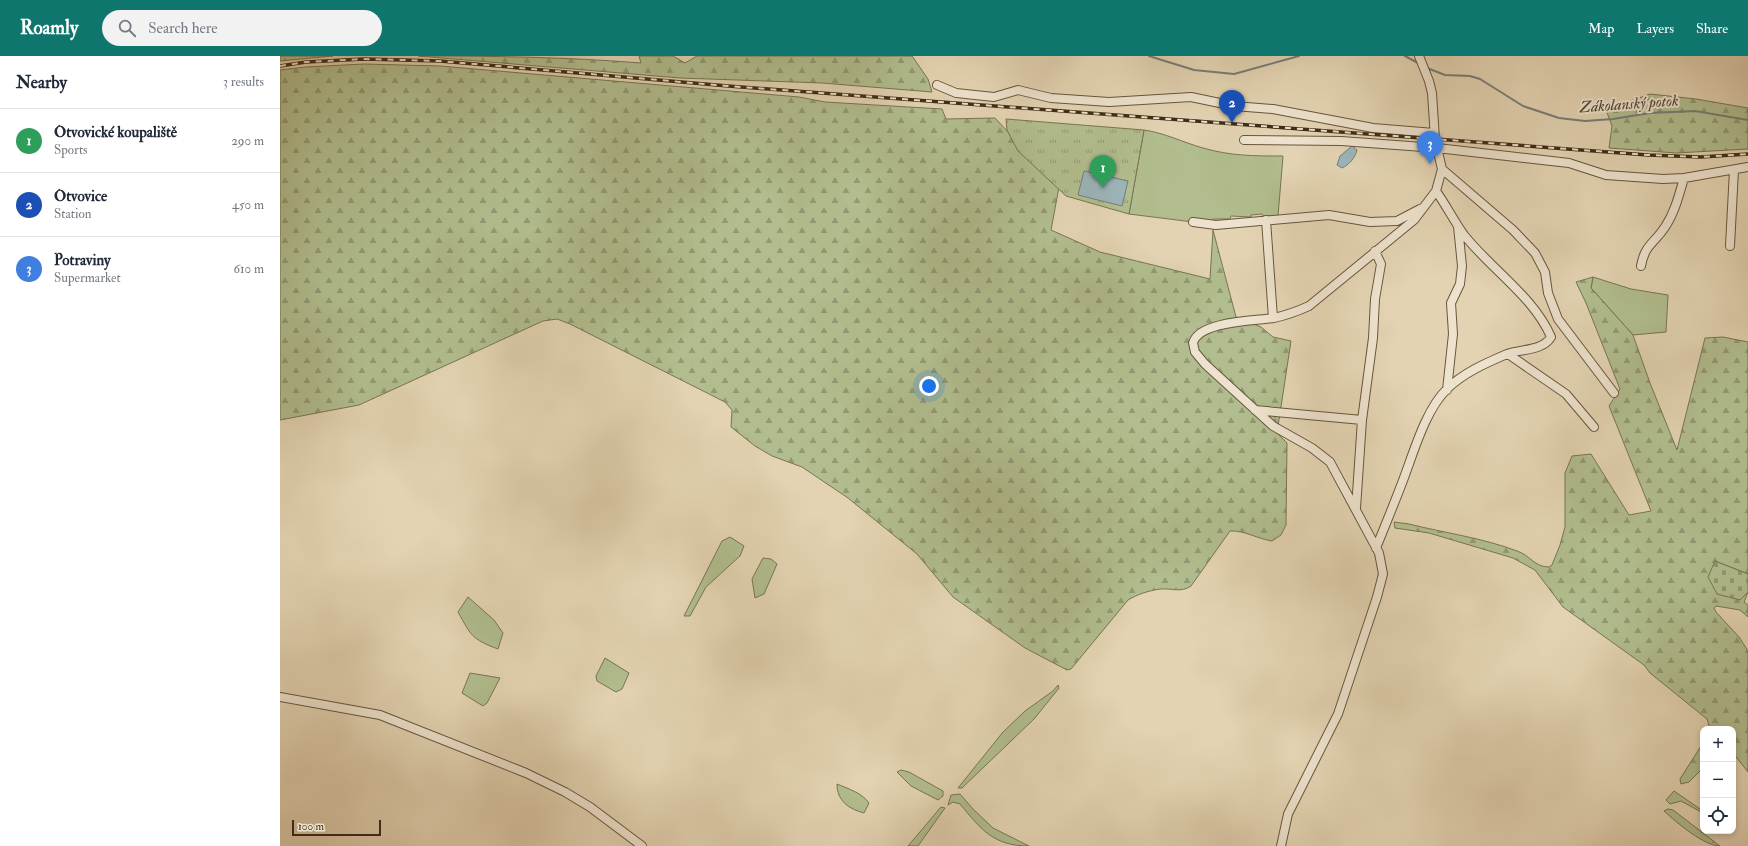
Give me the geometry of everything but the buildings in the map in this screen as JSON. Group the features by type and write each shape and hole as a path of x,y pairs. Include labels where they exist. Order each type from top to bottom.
{"street":[{"path":"1282,846 1288,814 1338,714 1377,597 1383,574 1376,548 1330,462 1312,448 1273,426 1205,364 1195,352 1193,343 1198,334 1211,328 1292,314 1309,306 1414,220 1436,191 1442,169 1434,133 1432,93 1426,71 1420,59"},
{"path":"937,85 956,93 994,97 1018,90 1051,98 1109,102 1191,98 1234,106 1273,109 1373,128 1434,133"},
{"path":"1244,140 1341,141 1437,148 1568,163 1606,175 1662,179 1684,178 1748,167"},
{"path":"1442,169 1513,230 1535,253 1545,272 1548,293 1558,319 1614,393"},
{"path":"1730,246 1734,170"},
{"path":"1641,266 1644,252 1664,228 1675,209 1684,178"},
{"path":"1376,548 1417,442 1436,403 1446,390 1470,371 1508,354 1542,346 1548,342 1551,337 1546,325 1512,284 1464,235 1436,191"},
{"path":"1193,222 1216,225 1329,215 1370,222 1397,221 1423,208"},
{"path":"1266,220 1273,318"},
{"path":"1446,390 1453,334 1451,303 1460,284 1462,266 1458,226"},
{"path":"1356,509 1362,420 1381,264 1375,251"},
{"path":"1508,354 1566,394 1594,427"},
{"path":"1255,410 1362,420"},
{"path":"280,697 380,716 526,773 578,800 642,846"}],"green space":[{"path":"280,56 333,56 280,61"},
{"path":"418,56 530,57 641,63 639,56 673,56 685,63 697,56 912,56 928,79 932,92 822,83 680,78"},
{"path":"364,64 440,66 799,97 825,102 942,109 946,119 995,118 1059,187 1051,230 1100,252 1210,279 1213,230 1236,317 1261,327 1273,337 1291,341 1277,433 1287,443 1286,525 1281,535 1272,541 1240,532 1230,531 1191,586 1180,590 1160,589 1151,591 1139,594 1128,600 1071,669 1067,670 1025,648 953,597 917,554 848,498 802,467 772,456 755,446 731,427 732,410 725,402 570,324 557,319 543,321 359,405 280,420 280,70"},
{"path":"1650,94 1696,99 1748,108 1748,149 1676,153 1609,148 1612,126 1606,110"},
{"path":"1006,119 1144,130 1129,214 1066,196 1018,151 1007,130"},
{"path":"1144,130 1166,135 1203,148 1223,153 1252,156 1283,156 1278,216 1263,216 1262,214 1251,215 1251,217 1231,216 1230,219 1213,219 1213,222 1201,223 1129,214"},
{"path":"1593,277 1631,289 1668,295 1666,332 1633,335 1591,288"},
{"path":"1593,277 1591,288 1633,335 1650,383 1677,450 1705,338 1723,337 1748,342 1748,574 1715,561 1740,600 1748,592 1744,602 1748,605 1748,617 1740,610 1716,606 1714,608 1739,637 1748,651 1748,772 1736,757 1736,726 1709,726 1707,719 1650,673 1644,665 1563,607 1535,570 1513,558 1429,533 1395,528 1394,522 1477,539 1517,551 1540,565 1549,567 1552,565 1560,545 1565,527 1565,473 1572,456 1591,454 1629,515 1651,511 1609,406 1620,389 1586,303 1576,282"},
{"path":"730,537 744,546 740,556 706,587 690,616 684,616 722,541"},
{"path":"763,558 771,559 777,564 764,594 755,598 752,579"},
{"path":"1715,561 1748,574 1748,592 1740,600 1717,594 1708,577"},
{"path":"468,597 494,620 503,633 498,649 477,639 466,626 458,612"},
{"path":"605,658 629,673 622,689 616,692 597,681 596,676"},
{"path":"470,673 500,678 487,703 483,706 462,693"},
{"path":"1058,685 1059,688 1034,719 962,788 958,788 1003,732 1025,711 1053,691"},
{"path":"1700,748 1700,771 1689,782 1681,784 1680,779"},
{"path":"901,770 909,772 943,791 943,796 938,800 911,786 897,772"},
{"path":"837,784 855,792 869,803 864,813 849,807 842,800 839,795"},
{"path":"1674,791 1700,809 1700,811 1681,801 1670,804 1666,800"},
{"path":"960,794 993,828 1029,846 1006,843 997,839 982,828 960,804 953,802 948,805 951,795"},
{"path":"941,807 945,808 918,846 908,846"},
{"path":"1668,809 1673,810 1700,831 1700,834 1704,834 1720,846 1706,842 1690,833 1664,811"}],"water":[{"path":"1352,146 1357,150 1355,156 1342,168 1337,165 1340,156"},
{"path":"1084,171 1128,181 1122,206 1078,195"}],"waterway":[{"name":"Zákolanský potok","path":"1149,56 1194,70 1234,74 1299,56"},
{"name":"Zákolanský potok","path":"1405,56 1420,64"},
{"name":"Zákolanský potok","path":"1427,68 1445,75 1470,76 1480,79 1523,106 1559,118 1585,121 1613,119 1650,113 1695,111 1748,120"}],"railway":[{"path":"280,66 306,62 364,59 440,61 728,86 1648,155 1701,157 1748,154"}],"place":[{"name":"Otvovice","path":"1232,123"},
{"name":"Potraviny","path":"1430,164"},
{"name":"Otvovické koupaliště","path":"1103,188"}]}
